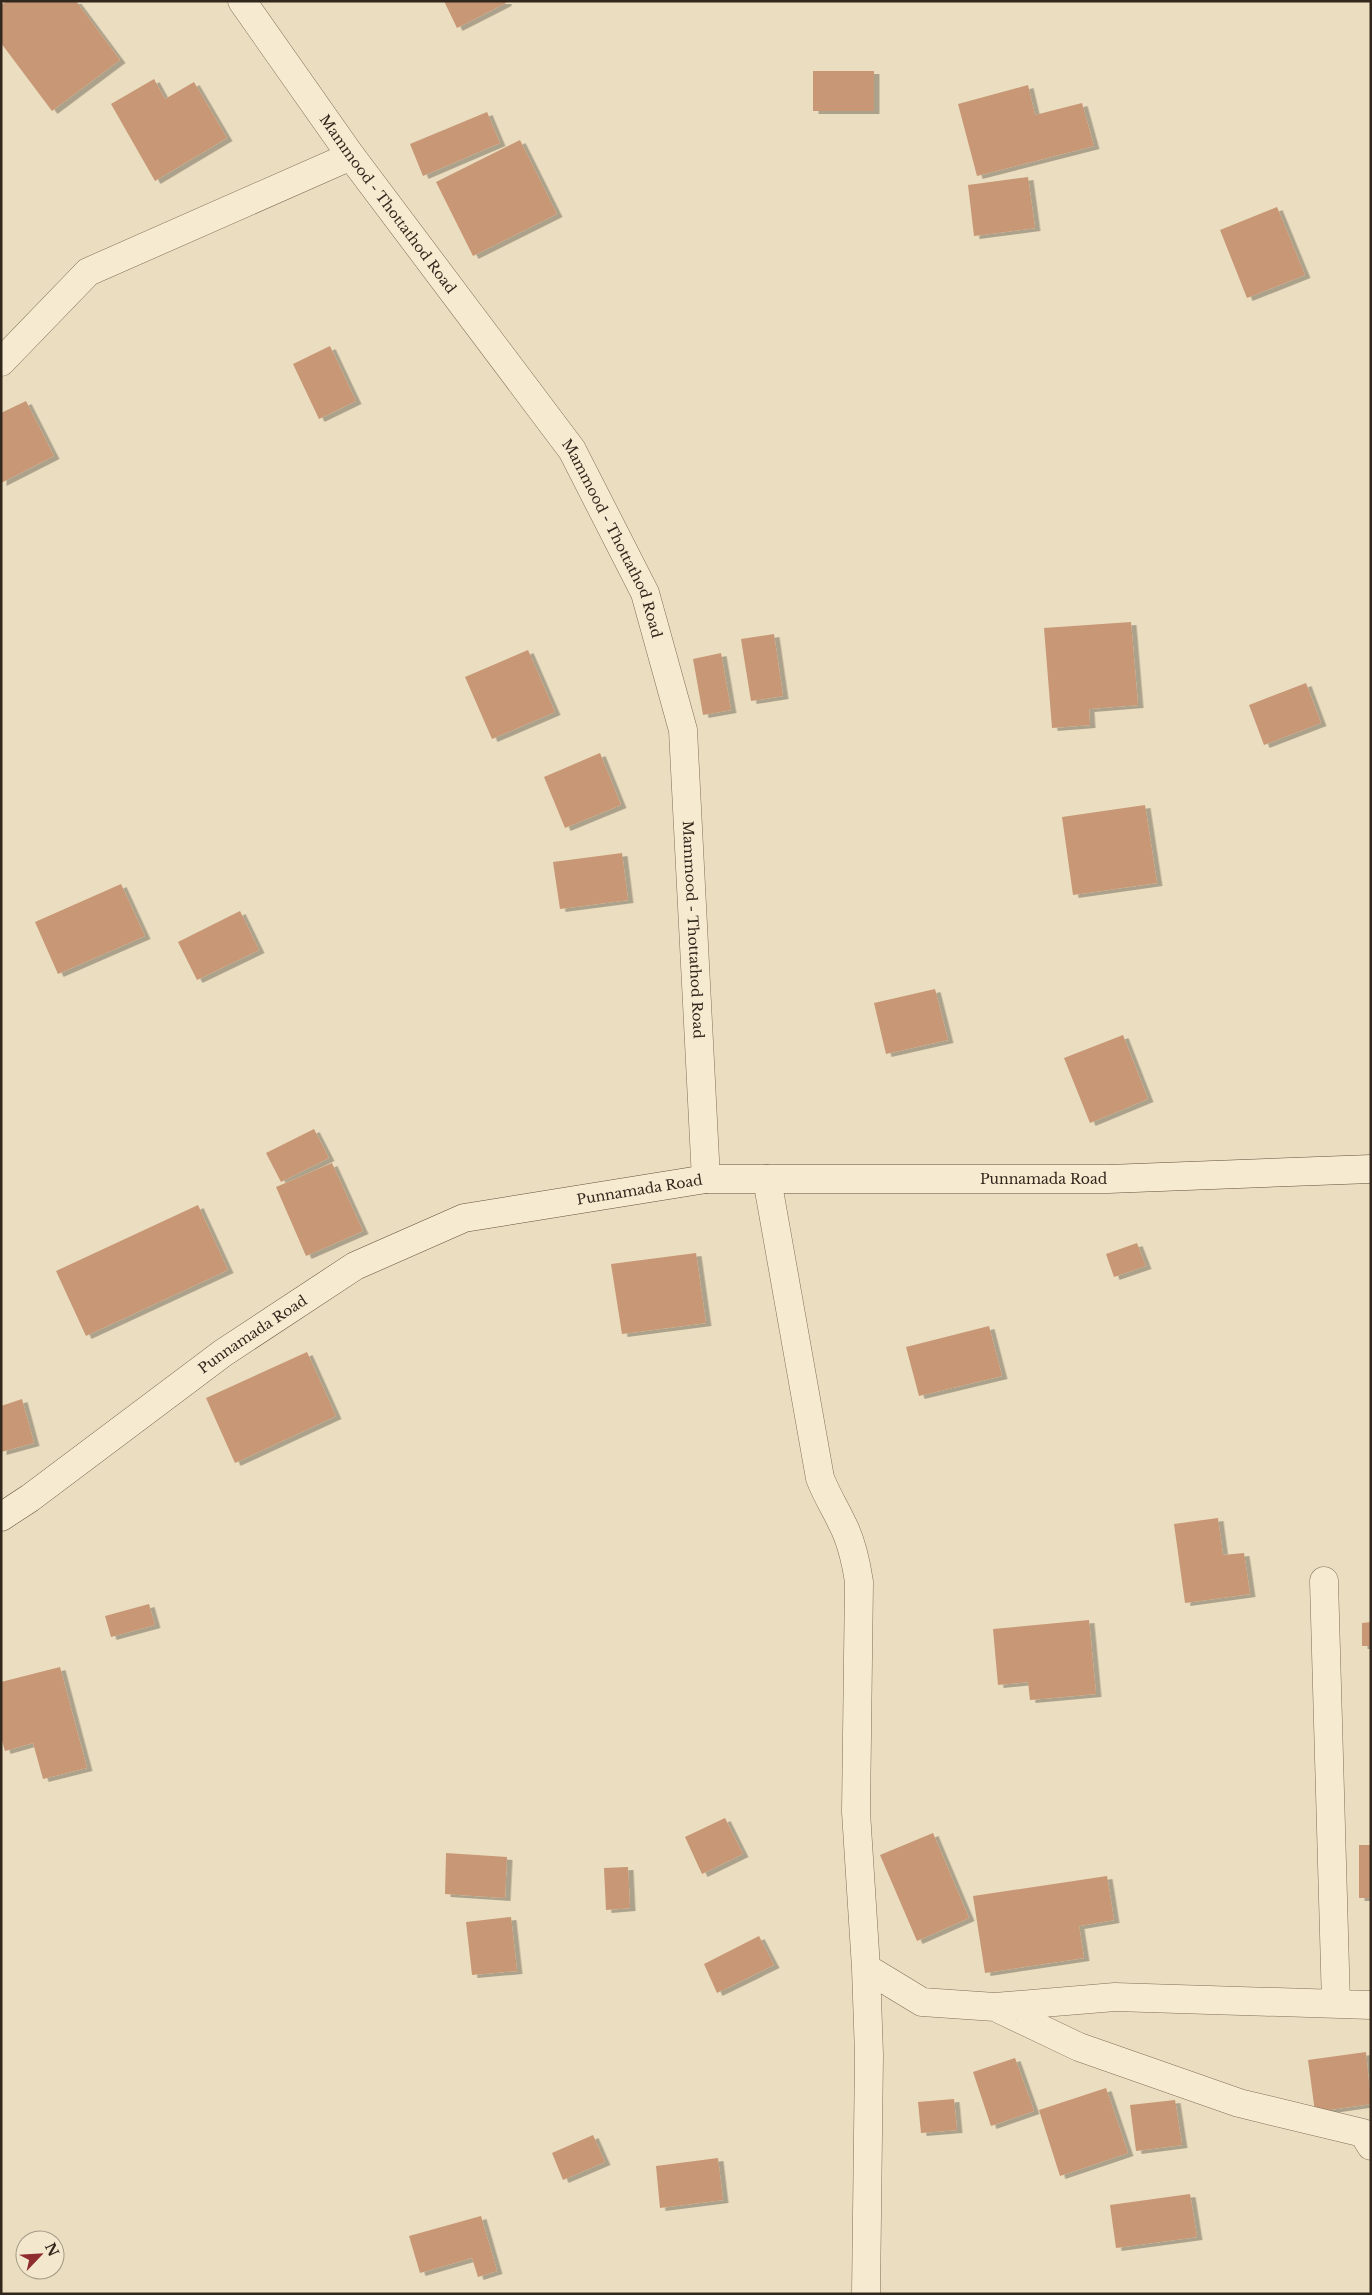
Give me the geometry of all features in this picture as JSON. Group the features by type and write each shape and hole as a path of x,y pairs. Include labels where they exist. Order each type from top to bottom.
{"street":[{"name":"Mammood - Thottathod Road","path":"242,1 351,156 572,450 645,594 683,730 706,1179"},
{"path":"1,362 88,272 351,156"},
{"name":"Punnamada Road","path":"1,1517 30,1498 223,1353 355,1266 464,1218 706,1179 1108,1179 1371,1169"},
{"path":"767,1179 820,1478 826,1495 849,1539 859,1582 856,1812 866,1968 869,2056 866,2294"},
{"path":"1324,1581 1336,2004"},
{"path":"866,1968 922,2002 995,2007 1115,1997 1371,2005"},
{"path":"995,2007 1079,2047 1239,2103 1363,2133 1371,2146"}],"building":[{"path":"7,1 76,1 120,60 52,111 1,43 1,5"},
{"path":"444,1 506,1 506,3 457,28"},
{"path":"813,71 874,71 874,111 813,111"},
{"path":"154,79 165,99 194,82 227,138 155,181 111,104"},
{"path":"1028,85 1035,115 1082,103 1094,146 977,176 958,104"},
{"path":"487,112 500,143 423,176 410,144"},
{"path":"520,140 557,214 473,256 436,182"},
{"path":"1028,177 1035,228 974,236 968,185"},
{"path":"1277,207 1305,275 1247,298 1220,230"},
{"path":"330,346 356,401 319,419 293,364"},
{"path":"26,401 54,456 1,483 1,413"},
{"path":"1131,622 1138,705 1089,709 1090,725 1052,728 1044,628"},
{"path":"774,634 783,696 751,701 741,639"},
{"path":"528,650 555,712 492,739 465,677"},
{"path":"721,653 731,710 703,715 693,659"},
{"path":"1306,683 1321,723 1264,745 1249,705"},
{"path":"600,753 621,805 565,828 544,777"},
{"path":"1145,805 1157,883 1073,895 1062,817"},
{"path":"622,853 628,900 560,909 553,862"},
{"path":"121,884 145,936 58,974 35,922"},
{"path":"240,911 259,950 197,980 178,942"},
{"path":"935,989 948,1040 886,1054 874,1003"},
{"path":"1123,1035 1148,1099 1090,1123 1064,1058"},
{"path":"314,1129 329,1158 281,1182 266,1153"},
{"path":"332,1163 363,1231 306,1256 276,1187"},
{"path":"198,1205 228,1270 86,1336 56,1271"},
{"path":"1137,1243 1146,1266 1114,1277 1106,1254"},
{"path":"696,1253 706,1323 622,1334 611,1264"},
{"path":"989,1326 1002,1376 919,1396 906,1347"},
{"path":"307,1352 336,1416 235,1463 206,1398"},
{"path":"22,1399 34,1443 1,1452 1,1406"},
{"path":"1218,1518 1223,1555 1244,1553 1250,1594 1185,1603 1174,1524"},
{"path":"149,1604 155,1625 111,1637 105,1616"},
{"path":"1089,1620 1096,1694 1030,1700 1028,1682 998,1685 993,1629"},
{"path":"1371,1622 1371,1646 1362,1646 1362,1623"},
{"path":"60,1667 87,1768 43,1779 33,1743 5,1751 1,1737 1,1682"},
{"path":"725,1818 743,1854 702,1874 685,1837"},
{"path":"933,1833 969,1918 917,1941 880,1855"},
{"path":"1359,1845 1371,1845 1371,1898 1359,1898"},
{"path":"446,1853 507,1857 505,1898 445,1894"},
{"path":"628,1867 630,1908 606,1910 604,1868"},
{"path":"1107,1876 1114,1920 1079,1926 1084,1958 985,1973 973,1896"},
{"path":"511,1917 517,1971 472,1975 466,1922"},
{"path":"759,1936 774,1965 717,1993 704,1964"},
{"path":"1366,2052 1371,2104 1315,2112 1308,2060"},
{"path":"1015,2058 1034,2111 991,2126 973,2072"},
{"path":"1106,2088 1128,2153 1060,2176 1039,2110"},
{"path":"954,2099 957,2130 921,2133 918,2102"},
{"path":"1175,2100 1182,2145 1136,2151 1130,2105"},
{"path":"593,2135 605,2162 563,2180 552,2153"},
{"path":"718,2158 723,2200 660,2208 656,2166"},
{"path":"1190,2194 1197,2237 1116,2248 1110,2205"},
{"path":"481,2216 497,2271 478,2277 472,2258 420,2273 409,2236"}]}
